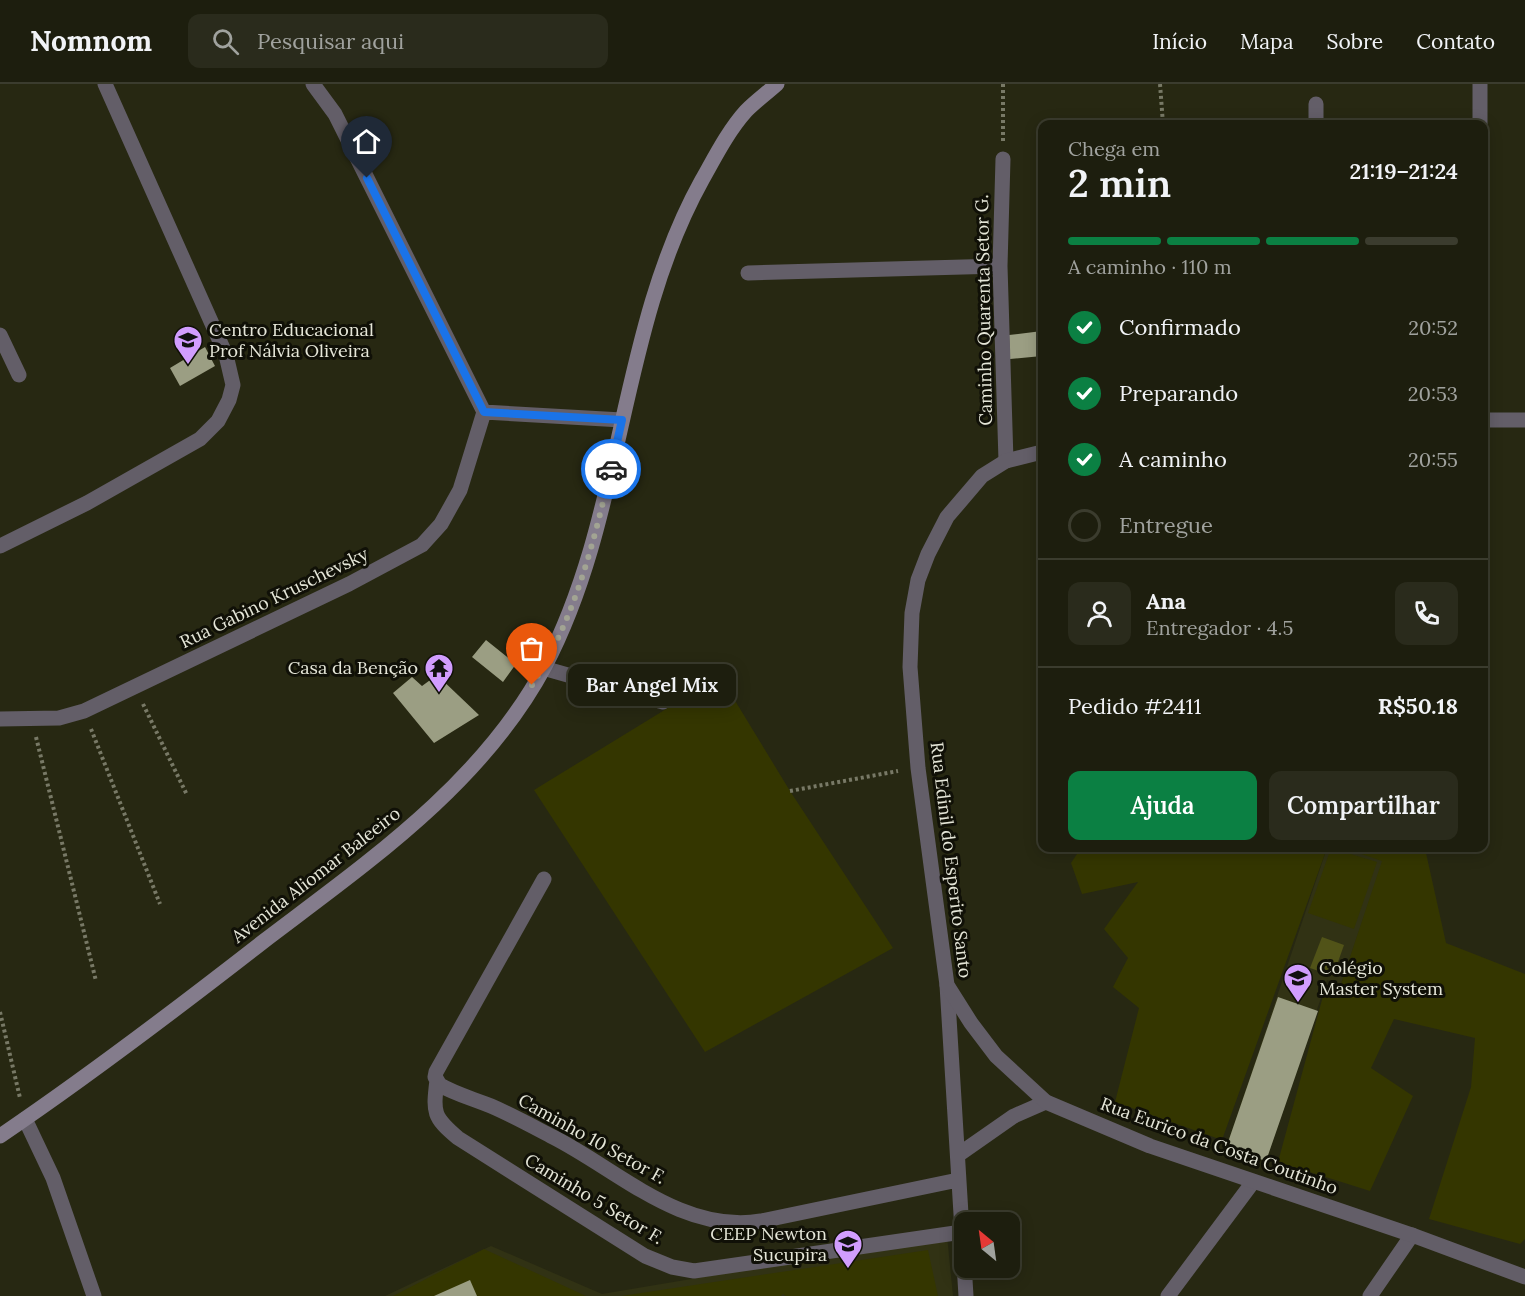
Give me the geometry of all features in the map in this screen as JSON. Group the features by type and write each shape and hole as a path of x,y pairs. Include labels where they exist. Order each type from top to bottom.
{"main road":[{"name":"Avenida Aliomar Baleeiro","path":"0,1136 225,972 399,838 471,768 511,719 543,668 571,610 595,540 649,310 666,257 687,206 716,154 745,112 777,84"}],"street":[{"path":"0,546 87,503 200,439 218,421 229,400 233,385 226,355 105,84"},
{"path":"313,84 335,114 484,412 622,420"},
{"path":"1480,84 1480,120"},
{"path":"1316,104 1316,120"},
{"name":"Caminho Quarenta Setor G.","path":"1003,159 1000,266 1006,461"},
{"path":"748,273 1000,266"},
{"path":"0,335 19,375"},
{"name":"Rua Gabino Kruschevsky","path":"0,719 59,718 84,711 350,584 422,545 441,524 460,490 484,412"},
{"path":"1488,420 1525,420"},
{"name":"Rua Edinil do Esperito Santo","path":"960,1212 947,985 918,768 910,667 912,613 918,580 947,517 982,476 1006,461 1038,453"},
{"path":"543,668 663,702"},
{"path":"437,1080 436,1072 544,879"},
{"name":"Rua Eurico da Costa Coutinho","path":"947,985 971,1023 996,1056 1046,1102 1150,1146 1412,1234 1525,1277"},
{"name":"Caminho 10 Setor F.","path":"437,1080 446,1088 491,1106 564,1142 651,1195 696,1217 719,1222 742,1224 761,1221 958,1180"},
{"name":"Caminho 5 Setor F.","path":"437,1080 435,1111 439,1120 458,1138 645,1256 672,1266 694,1271 954,1233"},
{"path":"958,1155 1014,1116 1046,1102"},
{"path":"25,1119 53,1178 94,1296"},
{"path":"1168,1296 1253,1182"},
{"path":"1370,1296 1412,1234"},
{"name":"Rua Edinil do Esperito Santo","path":"965,1278 966,1296"}],"path":[{"path":"1003,84 1003,159"},
{"path":"1160,84 1162,120"},
{"path":"135,687 187,795"},
{"path":"84,711 160,904"},
{"path":"31,719 96,981"},
{"path":"790,791 918,768"},
{"path":"0,1012 25,1119"}],"shaded area":[{"path":"720,676 790,791 893,948 705,1052 534,790"},
{"path":"1078,852 1326,852 1222,1140 1115,1102 1139,1008 1113,987 1128,958 1104,929 1138,882 1082,894 1071,863"},
{"name":"Colégio Master System","path":"1326,852 1357,852 1383,860 1341,984 1327,980 1266,1161 1226,1148"},
{"path":"1330,852 1344,852 1377,862 1354,929 1308,913"},
{"path":"1356,852 1426,853 1446,943 1525,974 1525,1239 1520,1244 1429,1219 1471,1087 1475,1038 1394,1019 1371,1068 1413,1096 1370,1191 1278,1162 1326,985 1341,984 1382,861"},
{"path":"1322,937 1344,945 1333,976 1310,968"},
{"name":"CEEP Newton Sucupira","path":"947,1236 953,1296 385,1296 491,1246 602,1294"},
{"path":"484,1249 586,1296 393,1296"},
{"path":"928,1250 938,1296 786,1296 783,1294 781,1296 621,1296"}],"building":[{"path":"1038,331 1038,356 1010,359 1009,335"},
{"path":"205,347 215,366 180,386 170,368"},
{"path":"486,640 516,664 503,682 472,657"},
{"path":"437,675 479,715 434,743 393,693 412,677 422,686"},
{"path":"1278,997 1318,1011 1266,1161 1226,1148"},
{"path":"470,1280 477,1296 434,1296"}],"way so far":[{"path":"532,685 543,668 571,610 595,540 611,469"}],"place":[{"name":"Centro Educacional Prof Nálvia Oliveira","path":"188,366"},
{"name":"Bar Angel Mix","path":"532,685"},
{"name":"Casa da Benção","path":"439,694"},
{"name":"Colégio Master System","path":"1298,1004"},
{"name":"CEEP Newton Sucupira","path":"848,1270"}],"route":[{"path":"367,178 484,412 622,420 611,469"}]}
